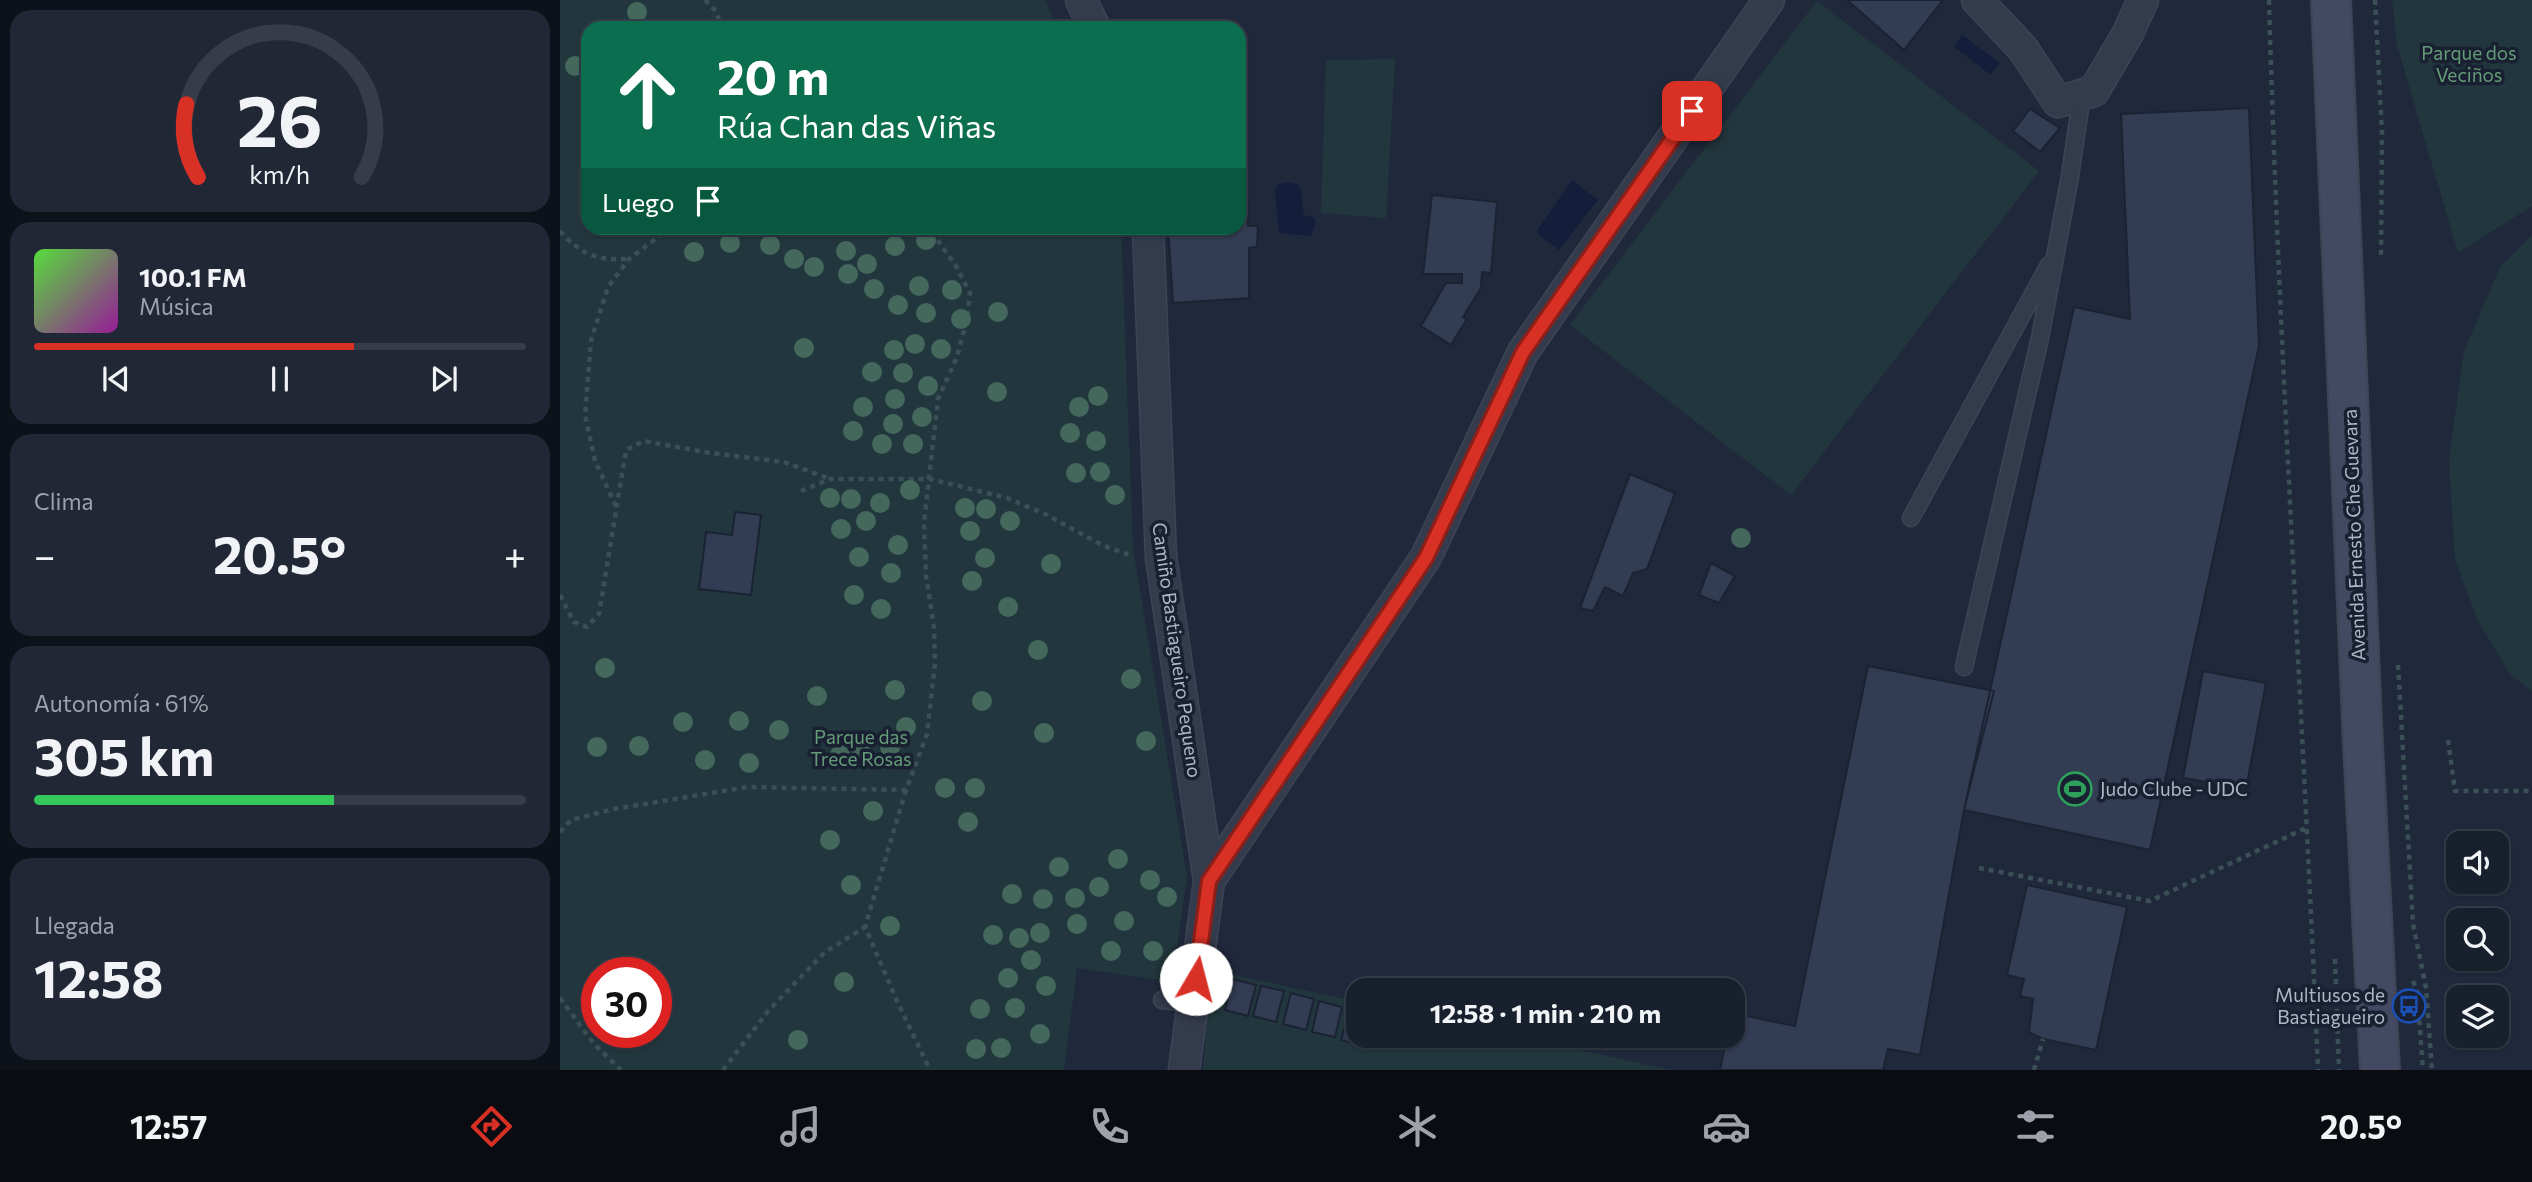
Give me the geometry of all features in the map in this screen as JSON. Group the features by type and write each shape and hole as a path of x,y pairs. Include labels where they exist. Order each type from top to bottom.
{"main road":[{"name":"Avenida Ernesto Che Guevara","path":"2331,0 2363,745 2380,1070"}],"street":[{"path":"1081,0 1092,21"},
{"path":"1209,881 1426,558 1523,352 1769,0"},
{"path":"1977,0 2023,50 2057,102 2094,90 2144,0"},
{"name":"Camiño Bastiagueiro Pequeno","path":"1147,235 1161,557 1209,881 1184,1070"}],"lane":[{"path":"1964,667 2040,338 2082,94"},
{"path":"1910,518 2056,251"},
{"path":"1162,1000 1192,1003"}],"path":[{"path":"705,0 714,9 720,21"},
{"path":"2269,0 2276,239 2308,827 2318,1070"},
{"path":"2375,0 2382,134 2381,269"},
{"path":"560,231 572,245 589,255 609,260 629,259"},
{"path":"616,506 595,461 585,415 591,341 608,287 629,259 661,235"},
{"path":"930,1070 865,927 906,790 927,734 935,663 934,627 926,576 924,522 938,399 957,357 967,319 970,293 956,266 934,235"},
{"path":"560,595 574,622 587,627 599,614 626,450 644,441 784,462 830,480"},
{"path":"802,491 830,480 930,479 1007,498 1124,554 1142,558 1161,557"},
{"path":"2398,663 2413,924 2426,988 2432,1070"},
{"path":"2448,740 2455,791 2532,791"},
{"path":"560,832 571,820 614,809 748,787 906,790"},
{"path":"1979,868 2150,901 2308,827"},
{"path":"723,1070 768,1011 825,952 865,927"},
{"path":"560,998 595,1045 621,1070"},
{"path":"2034,1070 2043,1039"}],"green space":[{"name":"Parque das Trece Rosas","path":"560,0 1045,0 1055,21 581,21 581,235 1121,235 1133,548 1187,877 1172,982 1077,968 1064,1070 560,1070"},
{"name":"Parque dos Veciños","path":"2392,0 2532,0 2532,206 2458,253 2397,45"},
{"path":"1817,1 2039,171 1791,495 1570,325"},
{"path":"1395,59 1386,218 1321,213 1326,60"},
{"path":"2532,235 2532,691 2510,674 2479,623 2455,560 2449,460 2464,351 2500,267"},
{"path":"1211,970 1346,999 1346,1048 1570,1048 1671,1070 1203,1070"}],"water":[{"path":"1962,35 2000,63 1991,75 1954,47"},
{"path":"1572,180 1598,200 1559,250 1536,232"},
{"path":"1278,184 1298,184 1304,215 1314,218 1316,222 1311,236 1279,233 1275,190"}],"building":[{"path":"1847,0 1943,0 1904,50"},
{"path":"2249,108 2259,346 2150,850 1964,810 2074,307 2130,319 2121,114"},
{"path":"2030,109 2060,128 2040,152 2013,131"},
{"path":"1432,195 1497,202 1491,273 1482,272 1481,288 1463,317 1467,319 1451,345 1421,326 1446,283 1462,283 1462,274 1423,274"},
{"path":"1246,200 1248,226 1258,226 1257,247 1249,248 1249,298 1173,303 1168,235 1246,235"},
{"path":"1630,474 1675,493 1647,569 1633,573 1623,596 1605,587 1593,611 1580,608"},
{"path":"735,512 761,515 751,595 699,589 706,532 732,535"},
{"path":"1711,563 1735,576 1719,603 1699,595"},
{"path":"1868,666 1994,691 1964,810 1920,1055 1888,1049 1883,1070 1720,1070 1725,1048 1745,1048 1745,1016 1795,1026"},
{"path":"2203,671 2266,683 2246,789 2183,778"},
{"path":"2027,885 2127,907 2096,1050 2043,1039 2029,1032 2033,999 2020,996 2024,979 2007,975"},
{"path":"1233,979 1256,985 1248,1016 1225,1010"},
{"path":"1261,986 1284,991 1276,1022 1253,1016"},
{"path":"1291,993 1314,999 1306,1030 1283,1024"},
{"path":"1319,1001 1342,1007 1335,1037 1312,1032"},
{"path":"1346,1023 1346,1041 1341,1040"}],"place":[{"name":"Judo Clube - UDC","path":"2075,789"},
{"name":"Multiusos de Bastiagueiro","path":"2409,1006"}],"route":[{"path":"1196,979 1209,881 1426,558 1523,352 1692,111"}]}
